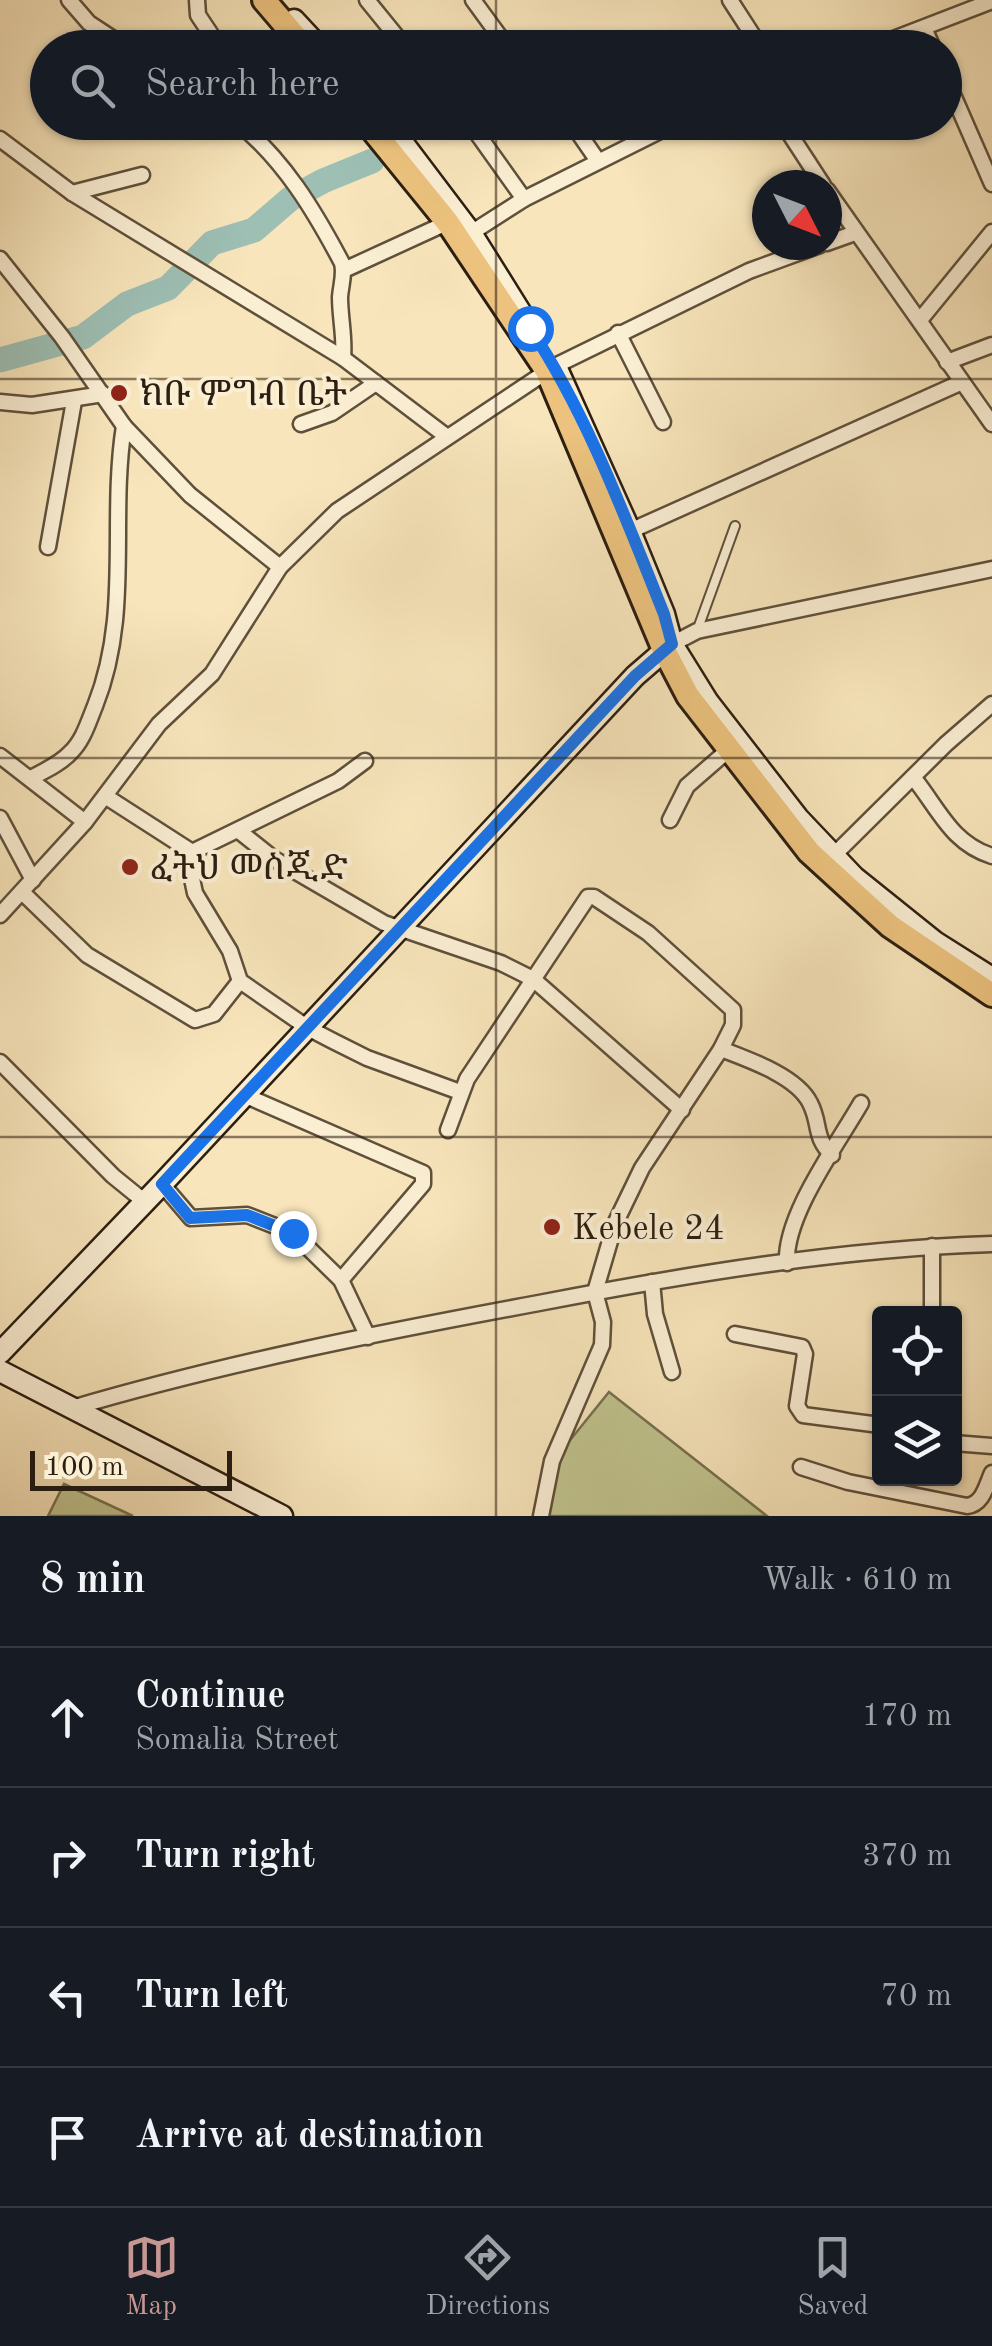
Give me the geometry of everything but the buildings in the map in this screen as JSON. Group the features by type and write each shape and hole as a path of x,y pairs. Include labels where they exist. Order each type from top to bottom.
{"main road":[{"path":"264,0 290,30"},
{"path":"277,0 304,30"},
{"path":"382,140 459,224"},
{"path":"400,140 459,224 551,369 630,531 668,647"},
{"path":"551,369 688,696 833,856 886,906 992,978"},
{"path":"0,1353 622,690 668,647"},
{"path":"733,746 809,852 890,926 992,995"},
{"path":"0,1371 282,1516"}],"street":[{"path":"69,0 100,30"},
{"path":"197,0 198,15 208,30"},
{"path":"367,0 391,30"},
{"path":"473,0 495,30"},
{"path":"730,0 750,30"},
{"path":"919,30 992,0"},
{"path":"962,115 992,184"},
{"path":"0,139 72,194 343,358 446,436"},
{"path":"254,140 299,188 344,270 340,294 343,358"},
{"path":"482,140 524,199"},
{"path":"583,140 598,161"},
{"path":"344,270 524,199 641,140"},
{"path":"794,140 813,170"},
{"path":"72,194 142,175"},
{"path":"842,214 992,424"},
{"path":"920,320 992,232"},
{"path":"842,238 855,233"},
{"path":"0,259 104,394 124,426 190,495 280,567"},
{"path":"0,915 85,822 151,733 215,669 280,567 337,510 551,369 618,333 780,260"},
{"path":"618,333 662,422"},
{"path":"947,362 992,345"},
{"path":"300,424 332,413 376,382"},
{"path":"630,531 962,382"},
{"path":"0,402 32,405 104,394"},
{"path":"48,547 74,401"},
{"path":"31,778 65,758 79,742 98,699 117,626 117,486 124,426"},
{"path":"668,647 697,631 992,570"},
{"path":"833,856 992,704"},
{"path":"670,820 682,792 733,746"},
{"path":"0,756 85,822"},
{"path":"192,852 338,781 365,761"},
{"path":"913,777 959,840 971,850 992,856"},
{"path":"105,796 192,852"},
{"path":"0,818 33,880"},
{"path":"239,831 274,859 400,930 501,963 533,979 682,1110"},
{"path":"192,852 195,893 230,951 240,981 308,1028 367,1058 460,1092"},
{"path":"22,892 87,955 195,1020 214,1014 240,981"},
{"path":"448,1130 460,1092 586,899 592,896 648,933 704,988 730,1006 734,1014 721,1048 622,1207 595,1292 603,1322 602,1345 552,1461 541,1516"},
{"path":"721,1048 766,1067 806,1097 821,1143 832,1154"},
{"path":"0,1062 113,1176 145,1202"},
{"path":"244,1095 329,1134 380,1152 424,1176 423,1184 342,1280"},
{"path":"787,1263 790,1230 861,1104"},
{"path":"162,1184 190,1218 247,1215 293,1233 342,1280 368,1337"},
{"path":"72,1408 206,1372 595,1292 787,1263 932,1246 992,1244"},
{"path":"932,1246 932,1306"},
{"path":"652,1282 654,1314 672,1372"},
{"path":"735,1334 802,1347 806,1354 797,1406 803,1415 872,1425"},
{"path":"962,1444 992,1446"},
{"path":"801,1467 848,1482 967,1506 982,1498 992,1473"}],"lane":[{"path":"697,631 735,526"}],"green space":[{"path":"609,1392 767,1516 547,1516 554,1460"},
{"path":"64,1484 133,1516 48,1516"}],"waterway":[{"path":"0,360 83,337 127,304 168,288 212,243 254,230 290,199 372,161"}],"place":[{"name":"ክቡ ምግብ ቤት","path":"119,393"},
{"name":"ፈትህ መስጂድ","path":"130,867"},
{"name":"Kebele 24","path":"552,1227"}],"route":[{"path":"293,1233 247,1215 190,1218 162,1184 635,676 672,644 664,614 591,439 555,366 530,328"}]}
